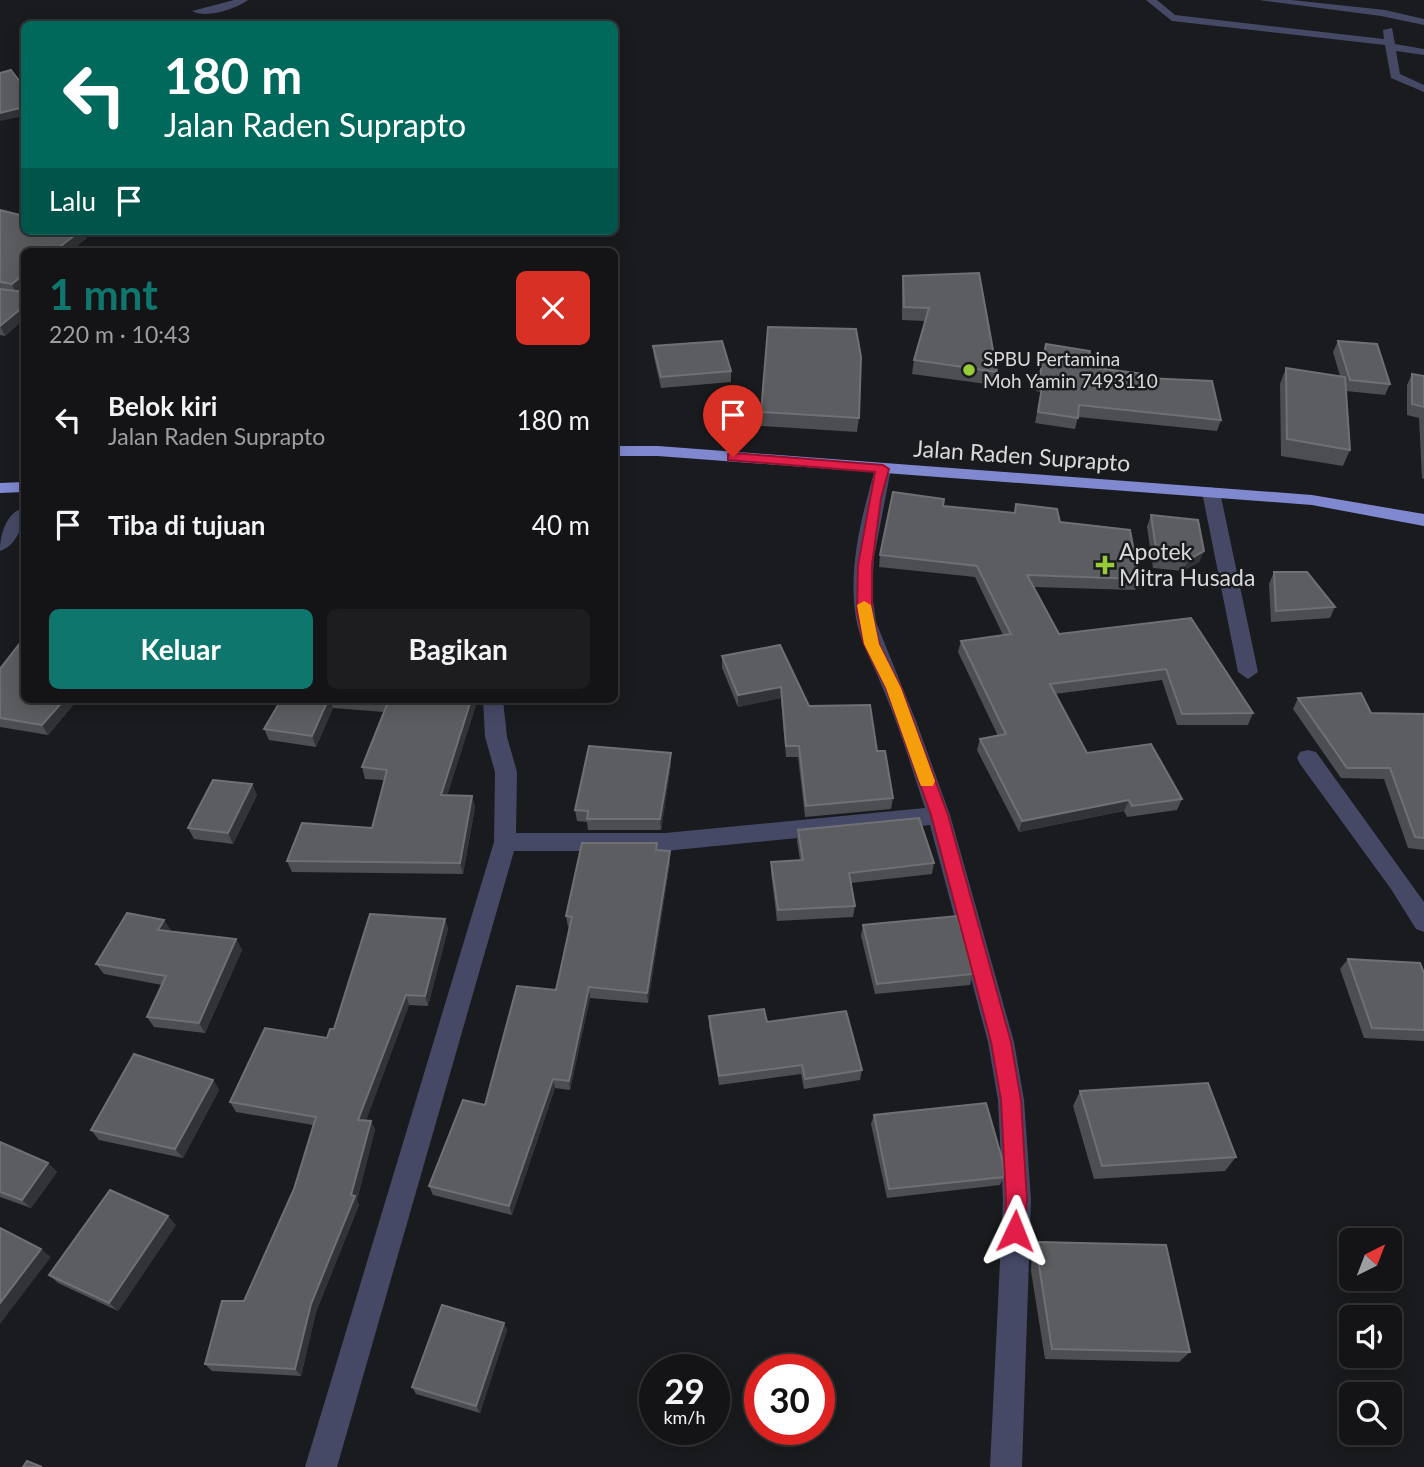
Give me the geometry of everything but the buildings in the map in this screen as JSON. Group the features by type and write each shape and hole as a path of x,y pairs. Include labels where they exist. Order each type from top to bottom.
{"highway":[{"name":"Jalan Raden Suprapto","path":"618,451 1312,500 1424,520"},
{"path":"0,488 21,487"}],"street":[{"path":"197,11 231,6 243,0"},
{"path":"1151,0 1167,16 1391,45 1424,52"},
{"path":"1264,0 1386,14 1424,22"},
{"path":"1383,0 1395,76 1424,89"},
{"path":"883,469 875,498 865,570 864,611 871,644 894,688 939,815 994,1015 1011,1100 1017,1200 1006,1467"},
{"path":"1211,492 1248,672"},
{"path":"0,545 21,517"},
{"path":"321,1467 505,842 506,772 496,737 493,703"},
{"path":"1308,758 1399,882 1424,922"},
{"path":"505,842 666,842 939,815"}],"slow traffic":[{"path":"864,605 871,644 894,688 927,781"}],"place":[{"name":"SPBU Pertamina Moh Yamin 7493110","path":"969,370"},
{"name":"Apotek Mitra Husada","path":"1105,565"}],"route":[{"path":"733,457 883,469 875,498 865,565 864,611 871,644 894,688 939,815 1001,1042 1011,1100 1017,1200 1015,1231"}]}
